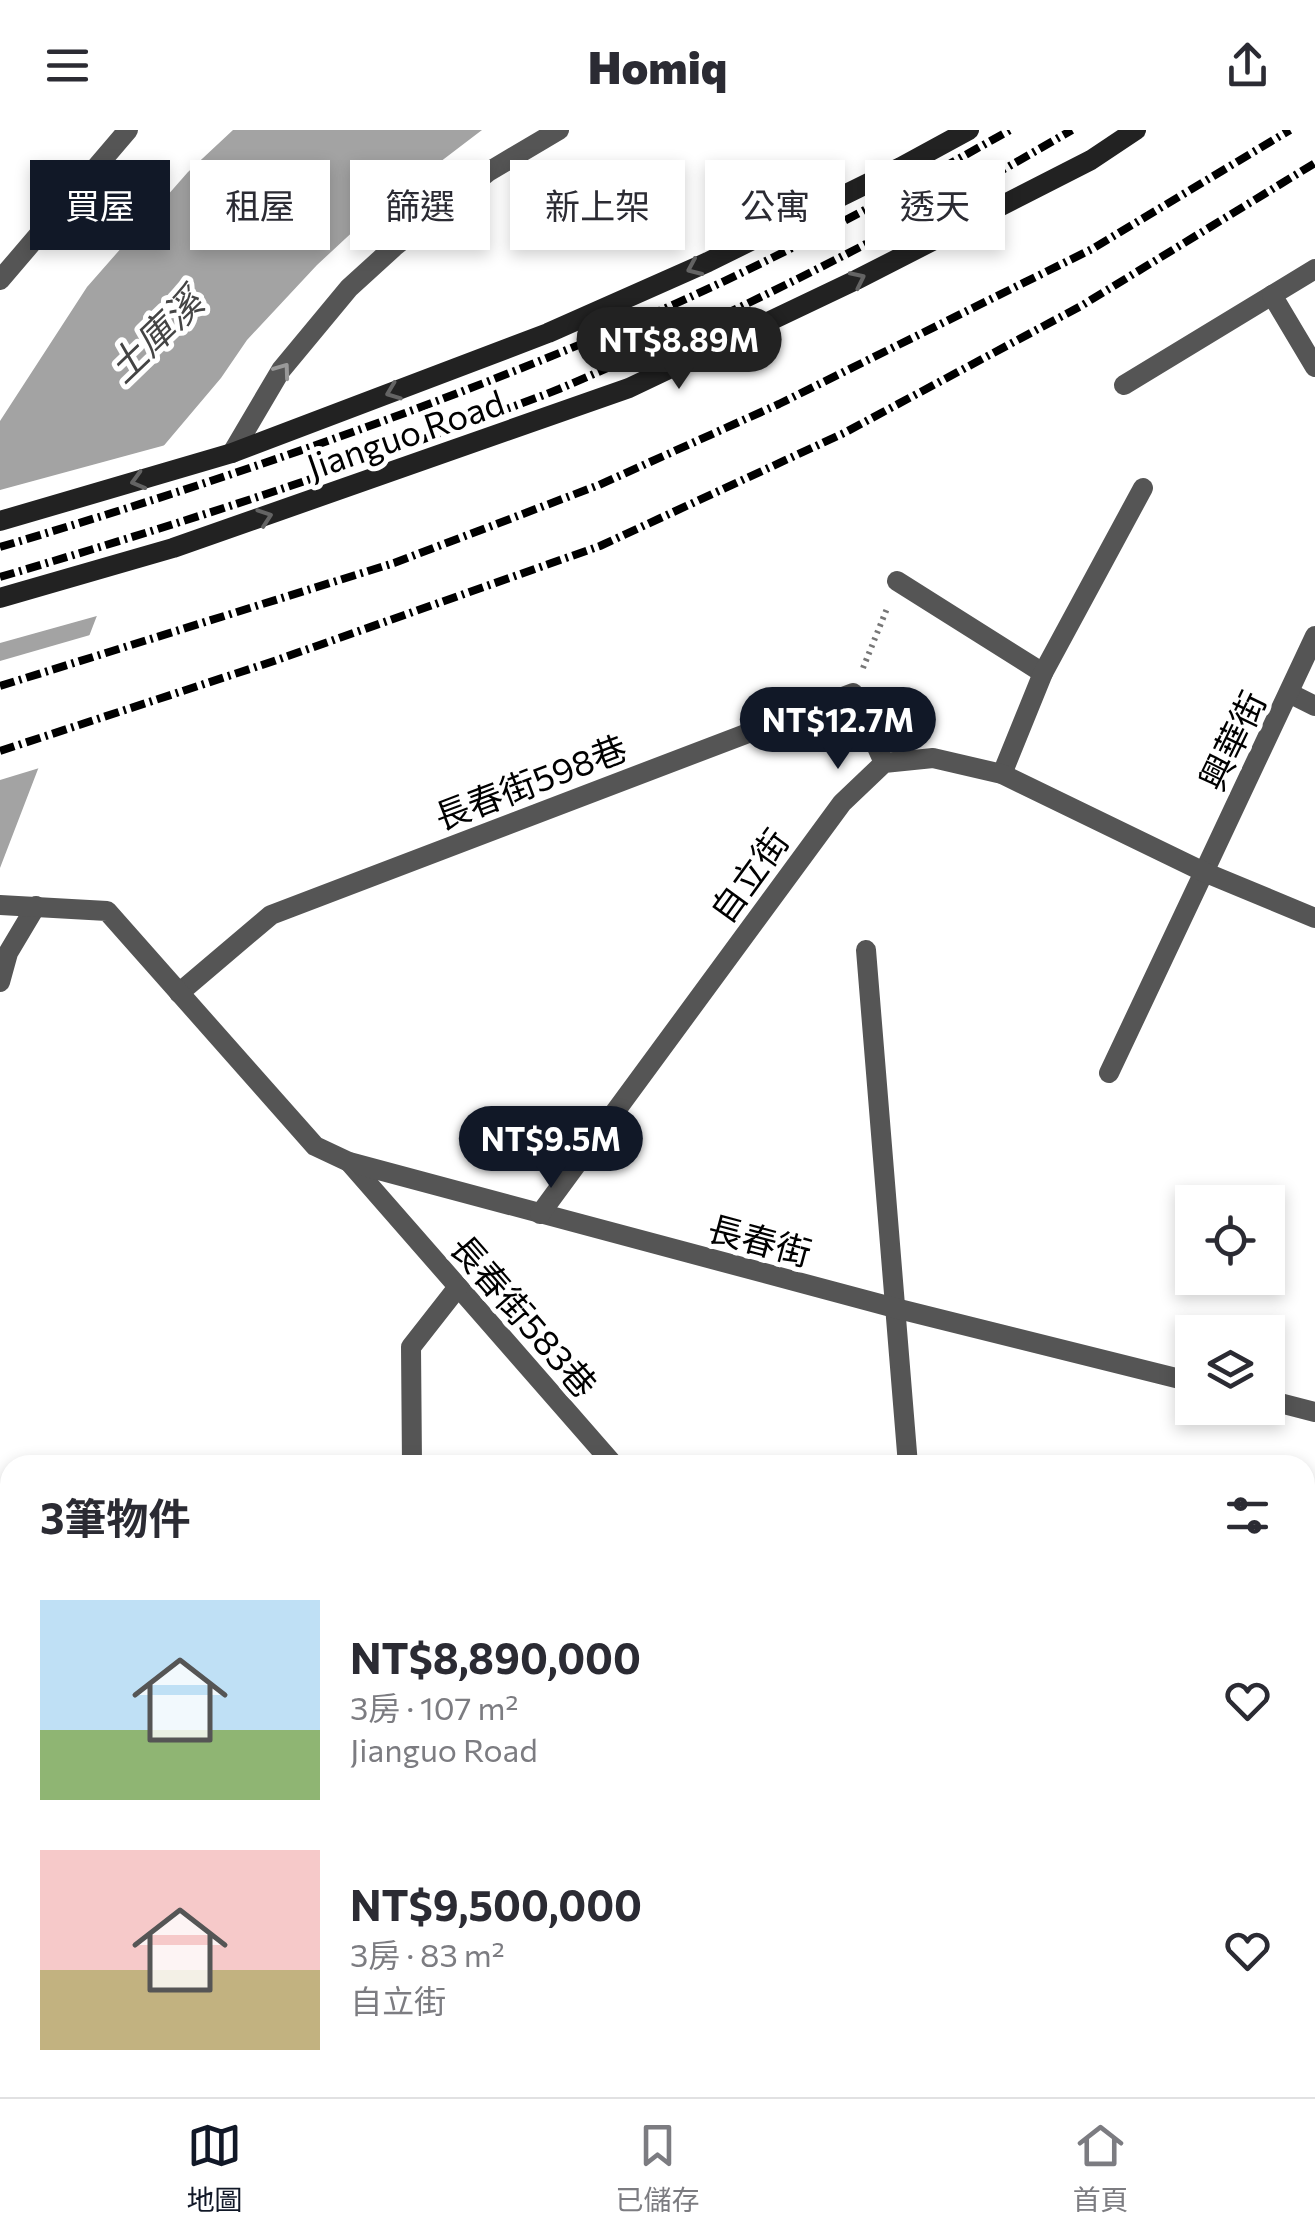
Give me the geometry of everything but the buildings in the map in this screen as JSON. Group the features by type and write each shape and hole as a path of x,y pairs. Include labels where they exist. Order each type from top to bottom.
{"main road":[{"name":"Jianguo Road","path":"0,522 232,453 548,333 726,253 901,168 968,130"},
{"name":"Jianguo Road","path":"0,598 173,548 629,388 856,280 1091,160 1136,130"}],"street":[{"path":"0,280 128,130"},
{"path":"232,453 281,370 350,288 394,247 488,172 559,130"},
{"path":"1124,385 1315,269"},
{"path":"1272,295 1315,366"},
{"path":"1002,774 1043,673 1142,488"},
{"path":"897,581 1043,673"},
{"name":"興華街","path":"1109,1073 1315,636"},
{"path":"853,693 884,762 933,758 1002,774 1204,872 1315,918"},
{"name":"長春街598巷","path":"180,993 271,915 853,693"},
{"path":"1289,693 1315,706"},
{"name":"自立街","path":"540,1214 842,803 884,762"},
{"name":"長春街","path":"0,906 108,911 316,1146 349,1162 894,1308 1175,1378"},
{"path":"0,982 8,952 36,906"},
{"path":"866,950 907,1455"},
{"name":"長春街583巷","path":"349,1162 605,1455"},
{"path":"412,1455 411,1347 458,1287"},
{"path":"1285,1404 1315,1412"}],"path":[{"path":"853,693 897,581"}],"water":[{"name":"土庫溪","path":"233,130 482,130 443,160 350,160 350,234 247,340 221,378 161,449 0,868 0,421 87,287 119,250 170,250 170,192 190,170 190,250 330,250 330,160 201,160"}],"pier":[{"path":"173,443 165,451 104,614 0,643 0,490"},
{"path":"97,633 46,766 0,780 0,661"}],"railway":[{"path":"0,547 169,495 337,437 586,342 798,245 1010,130"},
{"path":"0,577 271,493 559,389 820,268 1072,130"},
{"path":"0,686 394,563 599,485 779,404 1092,249 1290,130"},
{"path":"0,751 274,661 600,546 844,433 1081,306 1315,163"}]}
